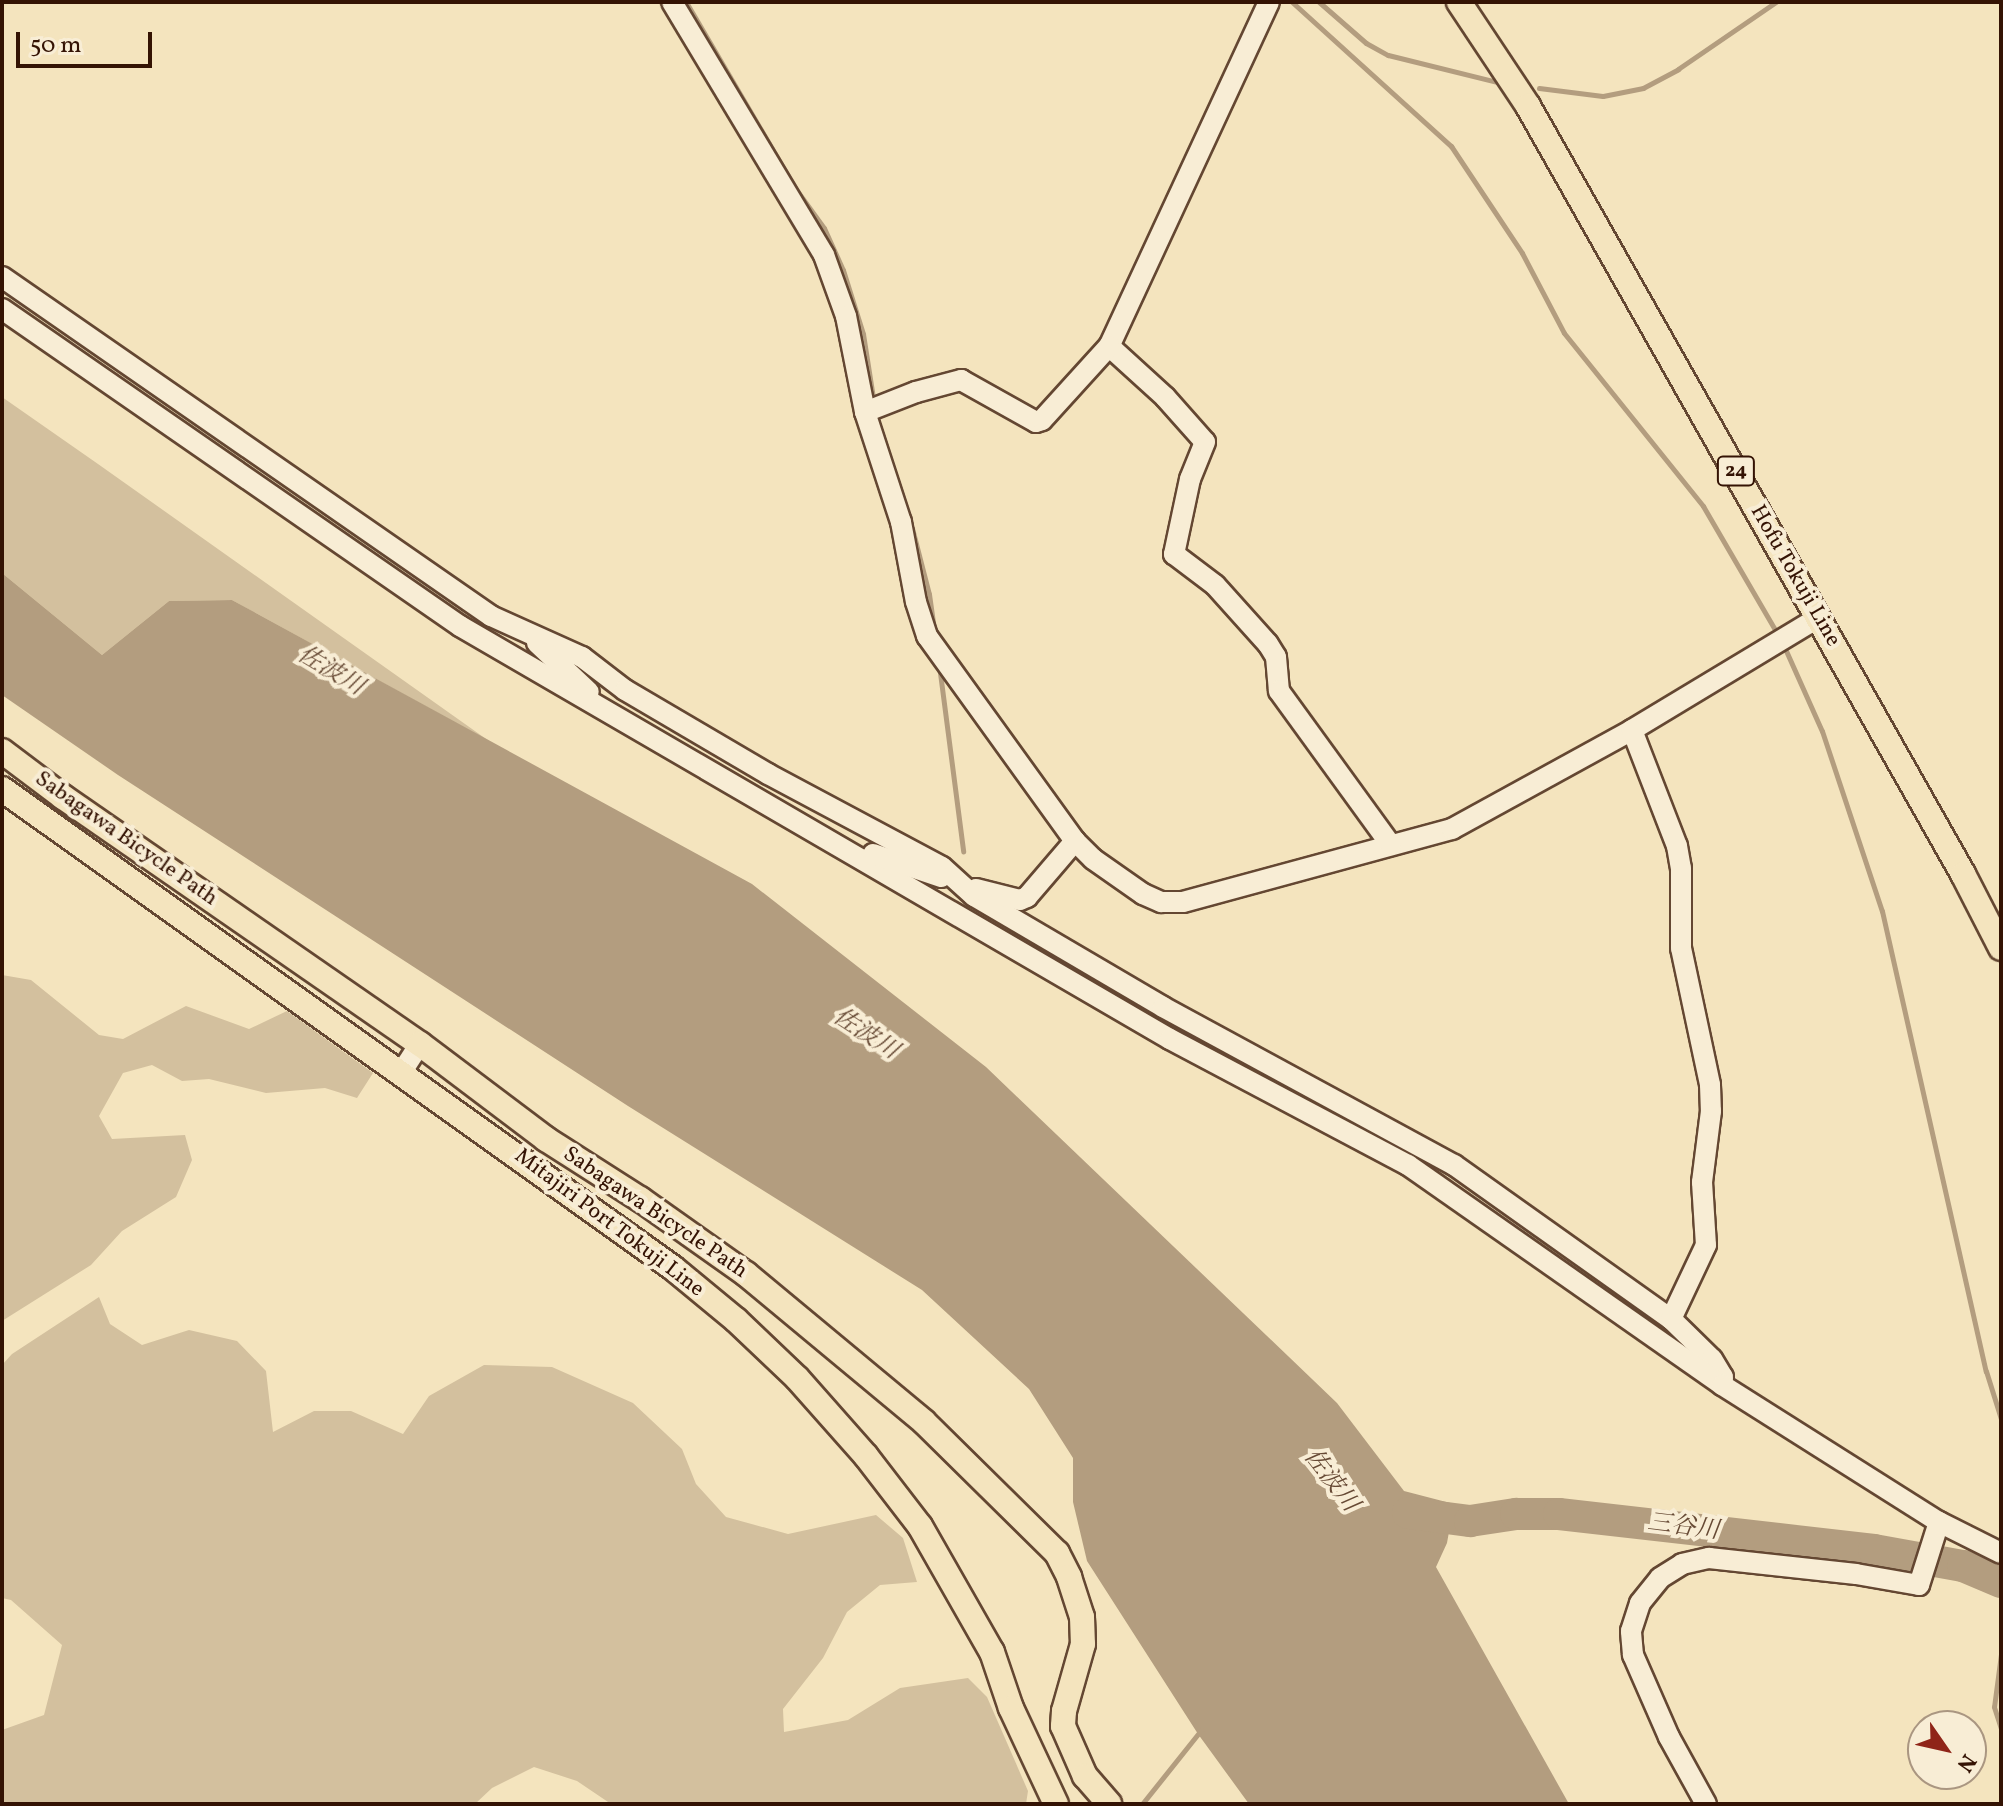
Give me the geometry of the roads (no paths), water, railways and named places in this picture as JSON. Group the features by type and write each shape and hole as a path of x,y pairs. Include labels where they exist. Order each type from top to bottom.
{"main road":[{"name":"Hofu Tokuji Line","path":"1459,2 1528,106 1819,617 2001,948"},
{"name":"Sabagawa Bicycle Path","path":"6,754 63,797 420,1044 546,1139 640,1199 746,1274 924,1422 1057,1553 1082,1617 1083,1644 1064,1711 1063,1726 1085,1776 1103,1802"},
{"name":"Mitajiri Port Tokuji Line","path":"2,789 673,1268 736,1320 797,1378 866,1456 927,1538 992,1652 1011,1708 1052,1802"}],"street":[{"path":"672,2 824,255 846,316 873,411 901,522 916,602 927,636 1075,841 1130,886 1161,902 1183,902 1452,829 1632,730 1819,617"},
{"path":"873,411 916,392 961,380 1036,422 1042,420 1109,346 1269,2"},
{"path":"2,277 491,616 582,657 625,690 768,774 942,867 974,896 1163,1007 1454,1165 1671,1319 1712,1359 1723,1377 1722,1385"},
{"path":"2,309 460,626 1170,1039 1408,1165 1722,1385 1939,1522 2001,1553"},
{"path":"1109,346 1165,397 1205,442 1190,479 1174,554 1215,585 1268,644 1276,657 1279,691 1391,845"},
{"path":"532,637 544,652 588,689 590,701"},
{"path":"1632,730 1638,737 1677,846 1681,868 1681,948 1710,1085 1711,1111 1702,1182 1706,1245 1671,1319"},
{"path":"865,859 870,853 963,885 1020,900 1027,897 1075,841"},
{"path":"401,1073 420,1044"},
{"path":"1706,1804 1669,1737 1633,1655 1631,1631 1640,1603 1660,1578 1682,1564 1709,1558 1856,1574 1919,1585 1929,1543 1939,1522"}],"water":[{"name":"佐波川","path":"2,573 102,655 169,601 232,600 752,884 986,1067 1337,1403 1404,1491 1454,1504 1447,1543 1436,1567 1569,1804 1249,1804 1198,1734 1087,1561 1073,1502 1073,1458 1029,1389 922,1290 628,1106 118,775 2,695"}],"waterway":[{"path":"686,2 795,188 824,228 843,270 863,334 874,404"},
{"path":"1292,2 1451,146 1522,253 1564,333 1703,506 1778,635"},
{"path":"1319,2 1366,43 1388,55 1501,83"},
{"path":"1539,88 1603,96 1643,88 1678,69 1776,2"},
{"path":"912,528 929,594 934,628"},
{"path":"1783,644 1822,731 1882,911 1986,1371 2001,1419"},
{"path":"939,665 963,851"},
{"name":"三谷川","path":"1408,1513 1470,1521 1516,1514 1559,1514 1874,1550 1963,1566 2001,1582"},
{"path":"2001,1654 1994,1707 2001,1728"},
{"path":"1142,1804 1201,1730"}]}
